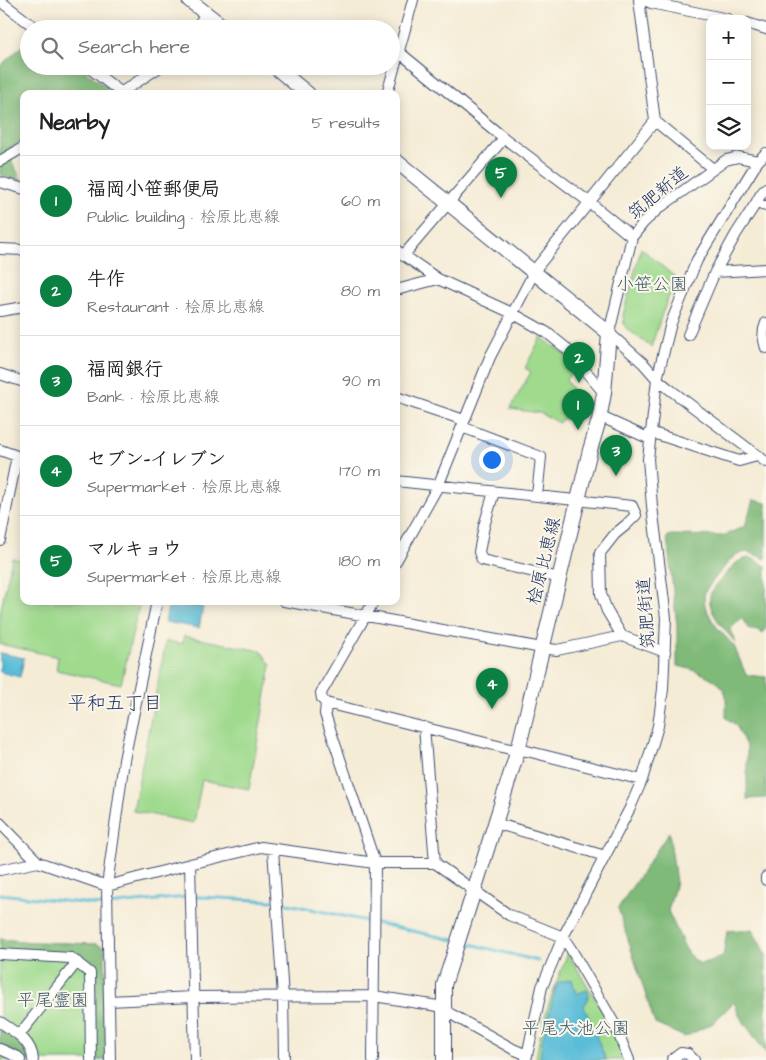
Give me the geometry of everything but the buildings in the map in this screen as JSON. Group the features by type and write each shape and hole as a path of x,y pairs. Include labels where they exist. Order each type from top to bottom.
{"main road":[{"path":"189,0 215,20"},
{"path":"285,75 303,90"},
{"path":"400,164 609,333"},
{"name":"桧原比恵線","path":"444,1060 444,985 518,750 600,416 609,333"}],"street":[{"path":"400,49 414,0"},
{"path":"639,0 655,121 713,169"},
{"path":"644,0 650,3 708,15"},
{"path":"0,1 25,20"},
{"path":"202,20 207,13"},
{"path":"751,24 766,29"},
{"path":"400,53 504,138 632,237"},
{"path":"98,75 117,90"},
{"path":"125,90 148,75"},
{"path":"388,90 392,75"},
{"path":"400,554 438,486 490,357 533,272 655,121"},
{"path":"504,138 449,204 400,253 438,279 512,313 546,332 566,348 604,393"},
{"path":"0,161 20,150"},
{"path":"758,161 766,153"},
{"name":"筑肥新道","path":"609,333 632,237 658,209 726,160 738,156 758,161"},
{"name":"筑肥街道","path":"526,1057 542,987 563,937 630,808 642,780 658,726 663,689 666,618 648,459 657,379 670,323 697,260 758,161"},
{"path":"0,182 20,188"},
{"path":"688,336 715,272 736,234 761,204 766,188"},
{"path":"0,249 20,250"},
{"path":"715,272 766,269"},
{"path":"400,289 438,279"},
{"path":"0,311 20,308"},
{"path":"766,323 763,330 763,339 766,348"},
{"path":"609,333 643,362 657,379 762,459"},
{"path":"0,374 20,381"},
{"path":"400,398 541,457 537,496"},
{"path":"600,416 650,436 739,461 762,459"},
{"path":"0,450 18,456 0,540"},
{"path":"400,481 632,506 636,514 615,534 600,553 601,594 607,611 622,636"},
{"path":"494,492 479,552 482,560 560,578"},
{"path":"110,1060 107,886 124,760 156,605"},
{"path":"307,605 557,650 622,636 665,652"},
{"path":"372,605 321,693 322,699 326,703 642,780"},
{"path":"326,703 325,714 375,862 374,1060"},
{"path":"424,727 435,863"},
{"path":"0,823 38,862 107,886 261,848 375,862 435,863 509,915 563,937 615,1025 629,1060"},
{"path":"495,823 605,856"},
{"path":"273,849 283,996 284,1060"},
{"path":"0,870 38,862"},
{"path":"190,864 195,1060"},
{"path":"0,954 71,958 90,973 91,1060"},
{"path":"19,1035 77,962"},
{"path":"109,1000 374,996 444,1007 449,1013 526,1057"},
{"path":"0,1022 25,1040 33,1053 33,1060"},
{"path":"0,1050 18,1057 20,1060"},
{"path":"672,1060 681,1053 688,1054 694,1060"}],"green space":[{"path":"20,48 20,75 90,75 107,87 106,90 20,90 20,142 6,150 20,180 0,174 0,66"},
{"name":"小笹公園","path":"641,248 676,278 651,347 626,328 623,315"},
{"path":"541,337 564,354 575,368 566,380 572,389 580,392 572,419 562,419 559,423 540,413 510,409 531,372 525,368"},
{"path":"753,500 766,503 766,559 748,552 736,555 707,588 704,595 705,606 713,622 734,646 746,675 766,677 766,798 747,799 747,748 736,725 726,718 725,693 718,683 711,678 677,666 677,626 667,537 671,535 723,536 745,526"},
{"path":"12,558 20,560 20,605 139,605 121,684 56,670 58,657 0,644 0,613"},
{"path":"748,558 766,566 766,628 762,634 760,630 750,630 742,619 730,629 736,643 717,620 713,613 710,599 713,589 719,581 736,563"},
{"path":"184,636 261,651 271,665 249,789 202,780 194,823 133,811 166,641 182,644"},
{"path":"669,832 676,882 668,911 688,954 700,964 723,957 727,931 752,929 766,955 766,1053 740,1017 734,1002 713,1023 685,1037 655,1024 618,908"},
{"name":"平尾霊園","path":"0,939 97,944 106,1060 0,1060"},
{"path":"0,939 97,944 105,948 106,1060 93,1060 92,976 72,956 0,953"},
{"name":"平尾大池公園","path":"568,953 614,1030 625,1060 536,1060 544,1019"},
{"path":"0,1026 17,1037 32,1060 26,1060 21,1055 0,1045"}],"water":[{"path":"168,605 203,607 199,628 165,622"},
{"path":"0,653 24,658 20,677 0,672"},
{"name":"平尾大池公園","path":"572,979 576,994 587,990 589,995 584,1006 606,1060 540,1060 542,1041 557,983"}],"waterway":[{"path":"0,894 100,905 186,897 273,901"},
{"path":"279,902 454,940"},
{"path":"463,942 538,961"}],"place":[{"name":"マルキョウ","path":"501,198"},
{"name":"牛作","path":"579,383"},
{"name":"福岡小笹郵便局","path":"578,430"},
{"name":"福岡銀行","path":"616,476"},
{"name":"セブン-イレブン","path":"492,709"}],"district":[{"name":"平和五丁目","path":"115,703"}]}
